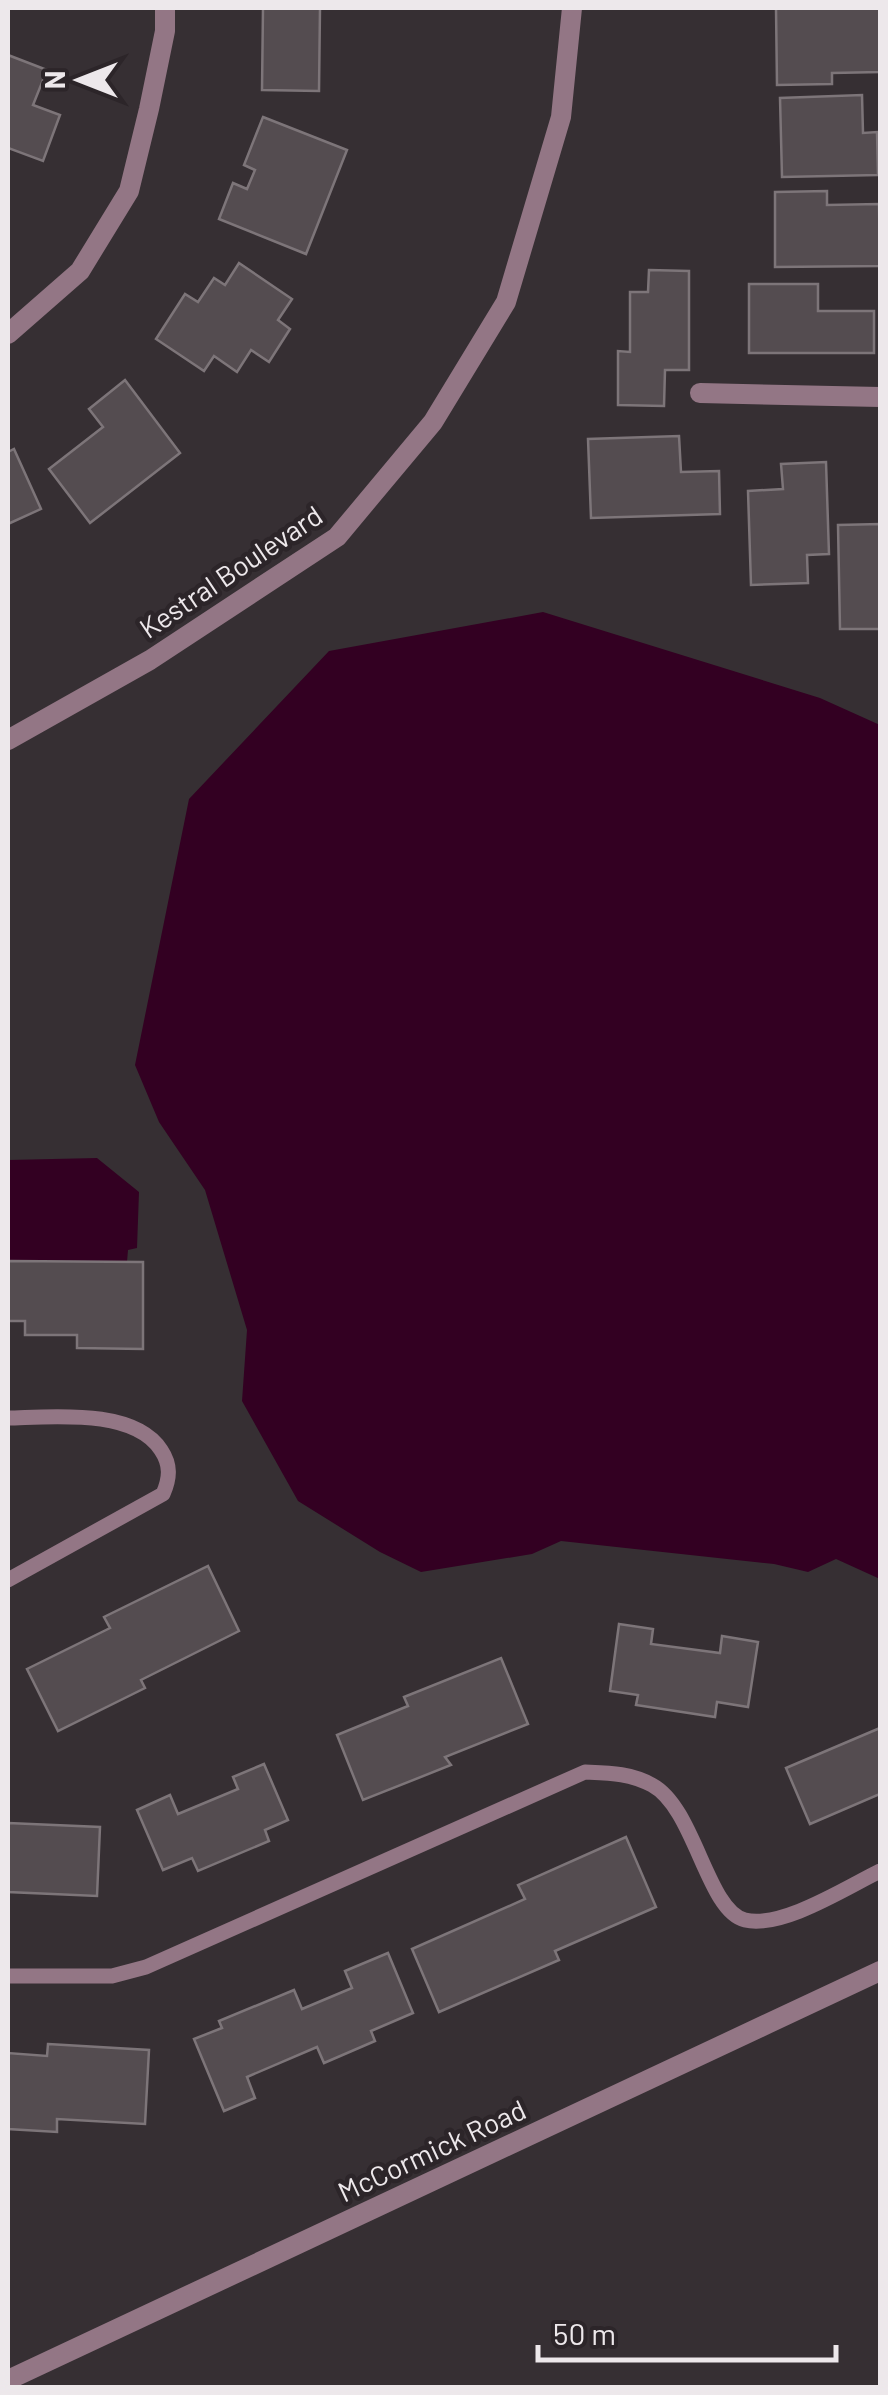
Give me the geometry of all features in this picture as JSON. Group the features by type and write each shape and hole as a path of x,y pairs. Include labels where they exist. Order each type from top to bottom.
{"street":[{"path":"8,334 80,272 129,192 156,78 165,8"},
{"name":"Kestral Boulevard","path":"8,740 150,660 338,537 434,422 506,302 561,116 572,8"},
{"path":"700,393 880,396"},
{"name":"McCormick Road","path":"8,2380 880,1971"}],"lane":[{"path":"8,1418 52,1417 134,1426 156,1442 168,1462 168,1483 162,1494 8,1580"},
{"path":"8,1976 112,1976 146,1967 585,1772 627,1774 656,1786 680,1814 726,1910 745,1920 771,1920 791,1913 880,1871"}],"shaded area":[{"path":"543,612 820,698 880,725 880,1579 836,1559 808,1572 774,1564 561,1541 532,1554 421,1572 380,1552 298,1501 242,1401 247,1330 205,1190 159,1122 135,1065 189,799 329,651"},
{"path":"97,1158 139,1192 137,1248 128,1250 127,1262 8,1261 8,1160"}],"building":[{"path":"263,8 320,8 319,91 262,90"},
{"path":"776,8 880,8 880,72 832,73 832,84 777,85"},
{"path":"8,55 47,70 33,105 60,115 43,161 8,148"},
{"path":"862,95 863,133 877,132 878,175 782,177 780,98"},
{"path":"263,117 347,150 306,254 219,219 233,183 247,189 255,170 244,165"},
{"path":"827,191 827,205 879,204 880,266 775,267 775,192"},
{"path":"239,263 292,299 278,320 290,329 269,362 251,350 237,372 214,356 204,371 156,339 185,294 198,302 214,278 225,285"},
{"path":"649,270 689,271 689,370 665,370 664,406 618,405 618,351 630,352 630,292 648,292"},
{"path":"749,284 818,284 818,311 874,311 874,353 749,353"},
{"path":"125,380 180,453 90,523 49,469 103,427 89,409"},
{"path":"679,436 681,472 719,471 720,514 591,518 588,439"},
{"path":"14,449 41,509 8,524 8,452"},
{"path":"826,462 829,554 807,555 808,583 751,585 748,491 783,489 781,464"},
{"path":"880,524 880,629 840,629 838,525"},
{"path":"8,1261 143,1262 143,1349 77,1348 77,1335 25,1335 25,1321 8,1321"},
{"path":"208,1566 239,1631 141,1680 145,1688 58,1731 27,1669 110,1628 104,1617"},
{"path":"619,1624 653,1629 651,1644 720,1653 722,1636 758,1642 748,1707 717,1702 715,1717 636,1705 638,1695 610,1691"},
{"path":"501,1658 528,1724 445,1757 451,1765 363,1800 337,1735 408,1706 404,1697"},
{"path":"880,1728 880,1794 810,1824 786,1768"},
{"path":"264,1764 288,1820 265,1830 269,1841 198,1871 192,1858 163,1870 137,1810 170,1795 178,1814 238,1789 233,1777"},
{"path":"8,1823 100,1827 97,1896 8,1892"},
{"path":"626,1837 656,1907 555,1951 559,1960 439,2012 412,1949 525,1899 518,1885"},
{"path":"388,1953 413,2013 371,2031 375,2041 324,2063 317,2047 247,2077 255,2098 224,2111 194,2039 222,2028 219,2021 294,1990 302,2009 352,1988 345,1971"},
{"path":"48,2044 149,2050 145,2124 57,2119 57,2132 8,2129 8,2053 47,2056"}]}
